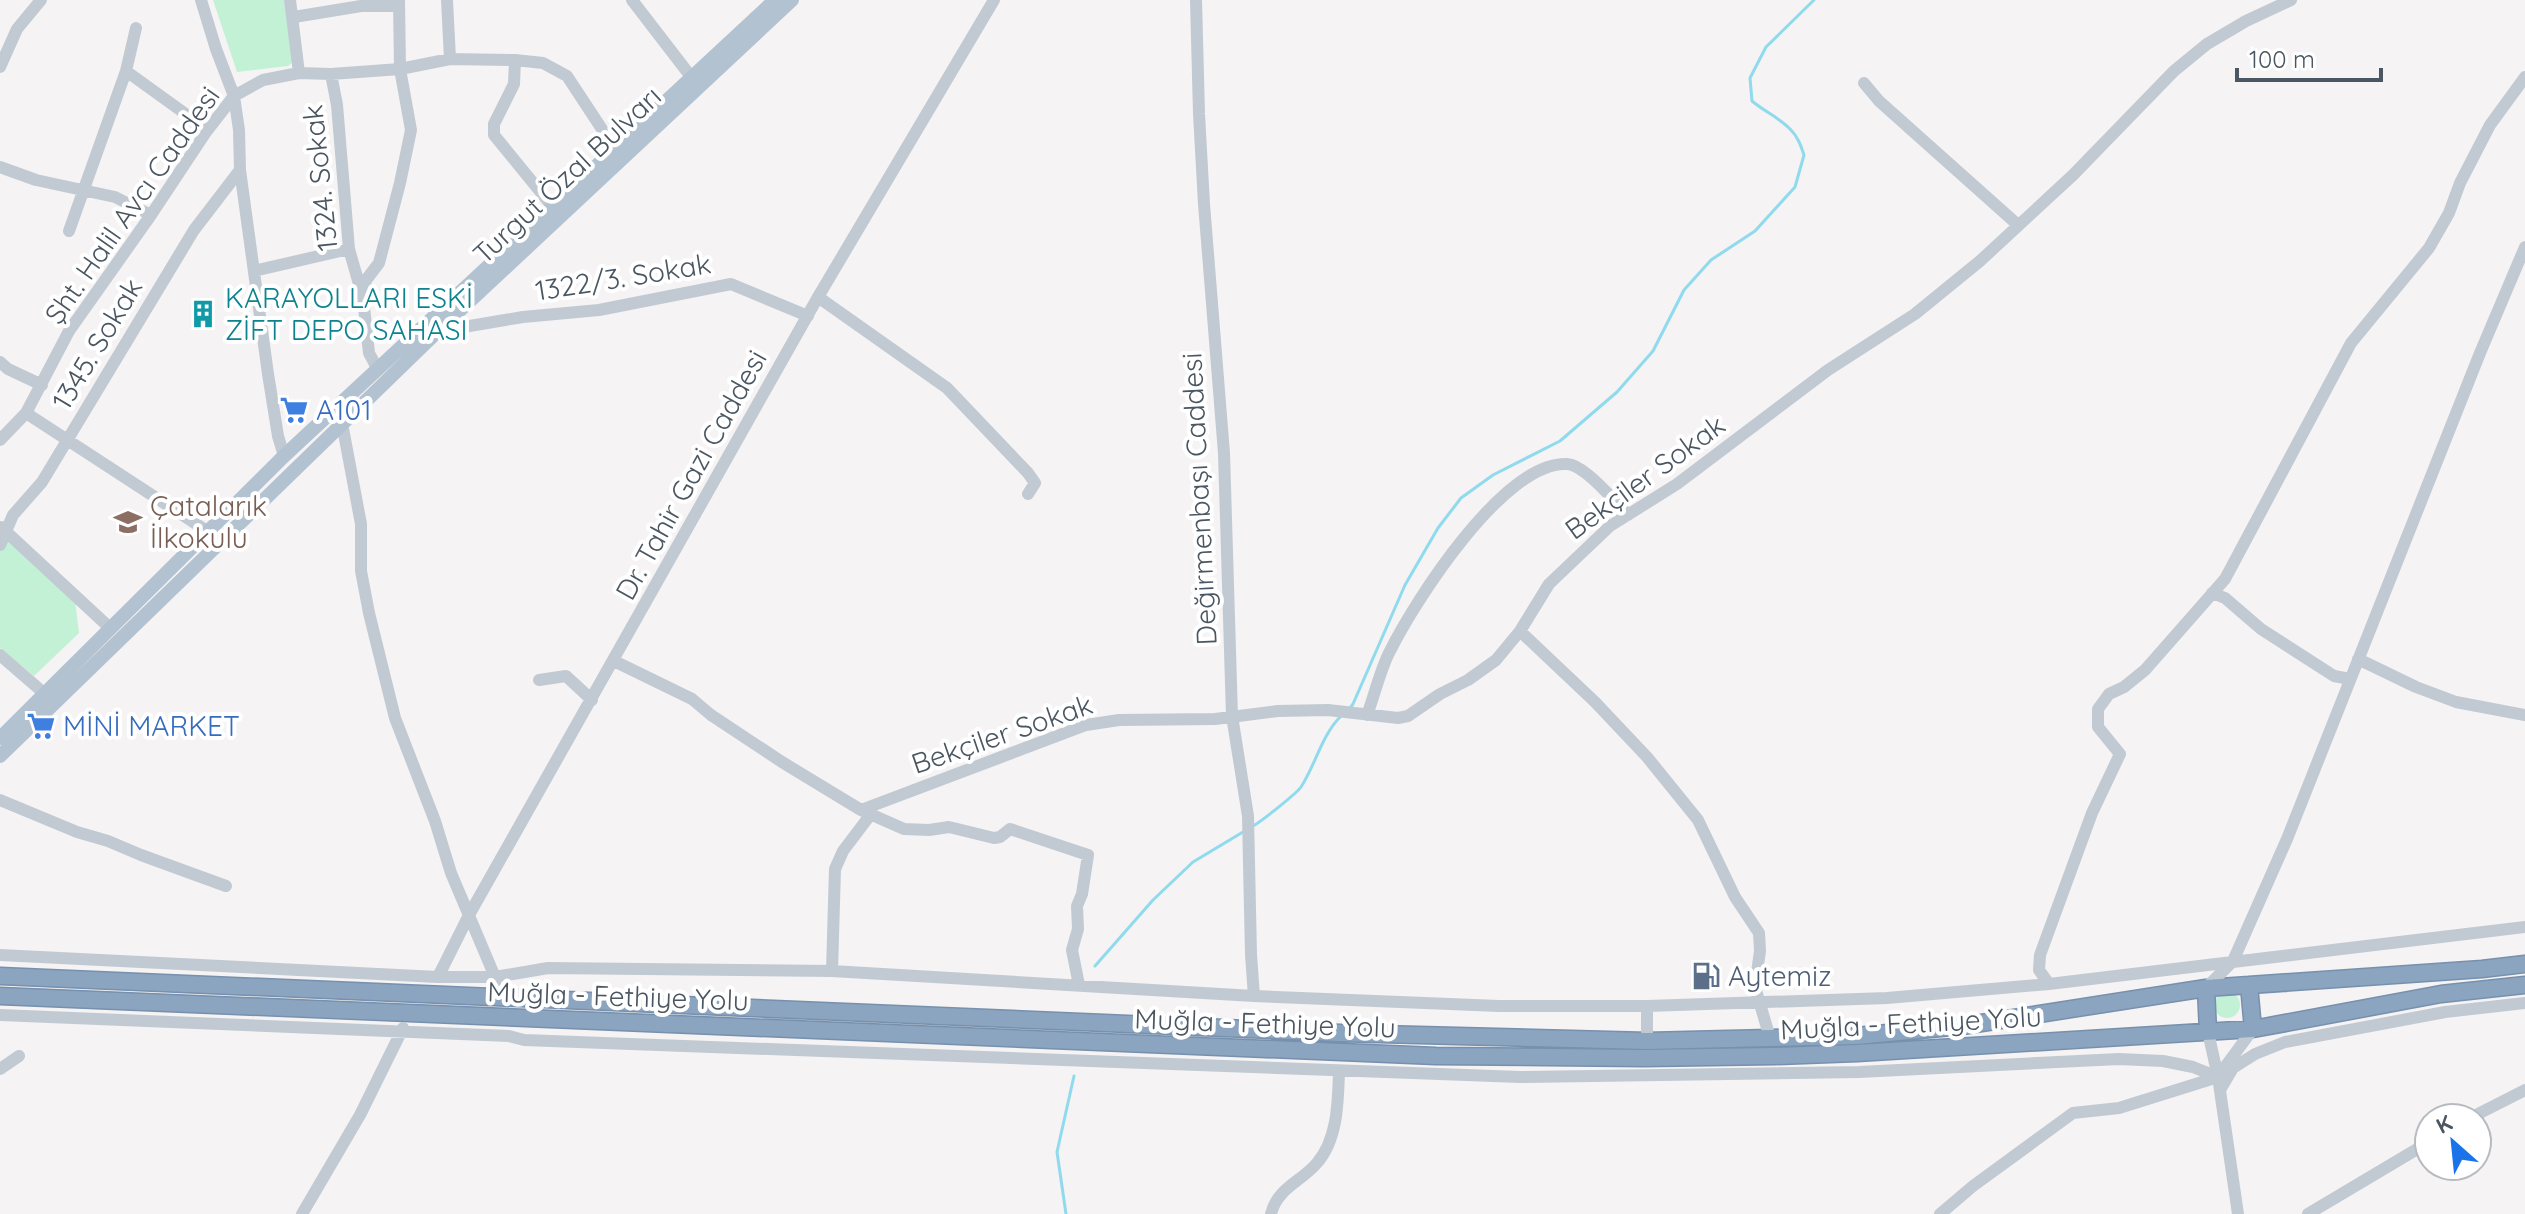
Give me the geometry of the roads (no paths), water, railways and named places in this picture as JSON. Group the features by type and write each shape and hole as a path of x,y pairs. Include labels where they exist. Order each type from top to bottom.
{"highway":[{"name":"Muğla - Fethiye Yolu","path":"0,976 1355,1033 1647,1041 1856,1036 1962,1026 2206,988 2525,964"},
{"path":"2249,985 2253,1029"},
{"name":"Muğla - Fethiye Yolu","path":"0,996 1436,1056 1644,1058 1843,1054 2253,1029 2441,994 2525,985"},
{"path":"2206,988 2208,1032"}],"main road":[{"path":"0,738 284,456 775,0"},
{"name":"Turgut Özal Bulvarı","path":"0,756 441,328 792,0"}],"street":[{"path":"0,67 17,29 41,0"},
{"path":"201,0 234,96 240,170 270,389 284,456"},
{"path":"290,0 299,73"},
{"path":"447,0 450,59"},
{"path":"632,0 692,78"},
{"name":"Dr. Tahir Gazi Caddesi","path":"438,977 469,915 818,297 994,0"},
{"name":"Değirmenbaşı Caddesi","path":"1196,0 1201,159 1223,440 1232,716 1248,816 1254,996"},
{"name":"Bekçiler Sokak","path":"866,812 1086,725 1119,720 1215,719 1278,711 1328,710 1398,718 1408,716 1496,660 1520,631 1549,584 1610,526 1677,484 1828,370 1915,314 1980,261 2073,175 2174,71 2233,28 2291,0"},
{"path":"294,17 399,3 400,69 411,130 379,263 366,280 363,298"},
{"path":"69,231 126,71 136,28"},
{"name":"Şht. Halil Avcı Caddesi","path":"0,440 26,413 69,331 206,132 234,96 263,80 299,73 400,69 450,59 543,63 567,76 615,149"},
{"path":"515,60 514,84 494,124 494,135 552,206"},
{"path":"126,71 206,132"},
{"name":"1324. Sokak","path":"331,74 337,105 349,249 363,298 369,353 378,370"},
{"path":"2049,984 2039,970 2040,955 2092,813 2120,754 2098,727 2098,709 2109,694 2124,687 2145,670 2225,579 2351,343 2429,248 2490,125 2525,77"},
{"path":"1864,83 1879,101 2018,225"},
{"path":"0,167 36,180 115,197 151,215"},
{"name":"1345. Sokak","path":"0,545 3,529 42,482 68,442 188,239 240,170"},
{"path":"2206,988 2233,961 2287,839 2525,247"},
{"path":"254,271 349,249"},
{"name":"1322/3. Sokak","path":"441,328 599,310 731,284 808,316"},
{"path":"818,297 947,388 1028,473 1035,483 1028,494"},
{"path":"0,362 42,385"},
{"path":"26,413 207,531"},
{"path":"342,423 361,524 361,571 395,718 435,821 451,873 495,977 495,997"},
{"path":"1361,714 1389,653 1433,579 1479,520 1509,490 1552,467 1569,464 1580,469 1628,515"},
{"path":"3,529 110,628"},
{"path":"2212,593 2225,598 2261,629 2334,676 2350,679"},
{"path":"1520,631 1595,702 1647,757 1698,820 1735,897 1759,933 1755,987 1770,1038"},
{"path":"0,655 45,694"},
{"path":"2358,659 2456,702 2525,715"},
{"path":"614,661 692,699 782,762 866,812 904,829 949,827 994,838 1010,829 1088,855 1077,906 1078,929 1072,950 1079,985"},
{"path":"539,680 566,676 592,700"},
{"path":"0,800 77,832 226,886"},
{"path":"832,971 835,869 866,812"},
{"path":"0,955 438,977 495,977 548,968 832,971 1254,996 1499,1006 1647,1006 1887,998 2049,984 2525,927"},
{"path":"2233,961 2249,985"},
{"path":"1940,1214 2073,1113 2119,1108 2219,1084 2233,1068 2255,1054 2285,1042 2445,1012 2525,1003"},
{"path":"1647,1006 1647,1041"},
{"path":"302,1214 360,1115 401,1032 407,1013"},
{"path":"0,1015 509,1036 524,1040 1525,1077 1831,1073 2119,1059 2163,1061 2193,1067 2219,1084"},
{"path":"2219,1084 2253,1029"},
{"path":"2208,1032 2238,1214"},
{"path":"1139,1043 1139,1063"},
{"path":"0,1069 19,1056"},
{"path":"1436,1056 1444,1075"},
{"path":"1525,1077 1533,1058"},
{"path":"1271,1214 1273,1203 1284,1190 1324,1155 1333,1134 1339,1071"},
{"path":"2493,1106 2525,1090"},
{"path":"2308,1214 2413,1152"}],"waterway":[{"path":"1350,708 1405,585 1438,528 1461,498 1493,475 1560,441 1617,392 1653,351 1684,290 1711,260 1755,231 1795,187 1804,155 1800,145 1787,126 1752,101 1750,78 1766,47 1814,0"},
{"path":"1253,826 1301,787 1328,732 1341,716"},
{"path":"1095,966 1153,900 1193,862 1243,832"},
{"path":"1066,1214 1057,1152 1074,1076"}],"place":[{"name":"KARAYOLLARI ESKİ ZİFT DEPO SAHASI","path":"203,314"},
{"name":"A101","path":"294,410"},
{"name":"Çatalarık İlkokulu","path":"128,522"},
{"name":"MİNİ MARKET","path":"41,726"},
{"name":"Aytemiz","path":"1706,976"}]}
